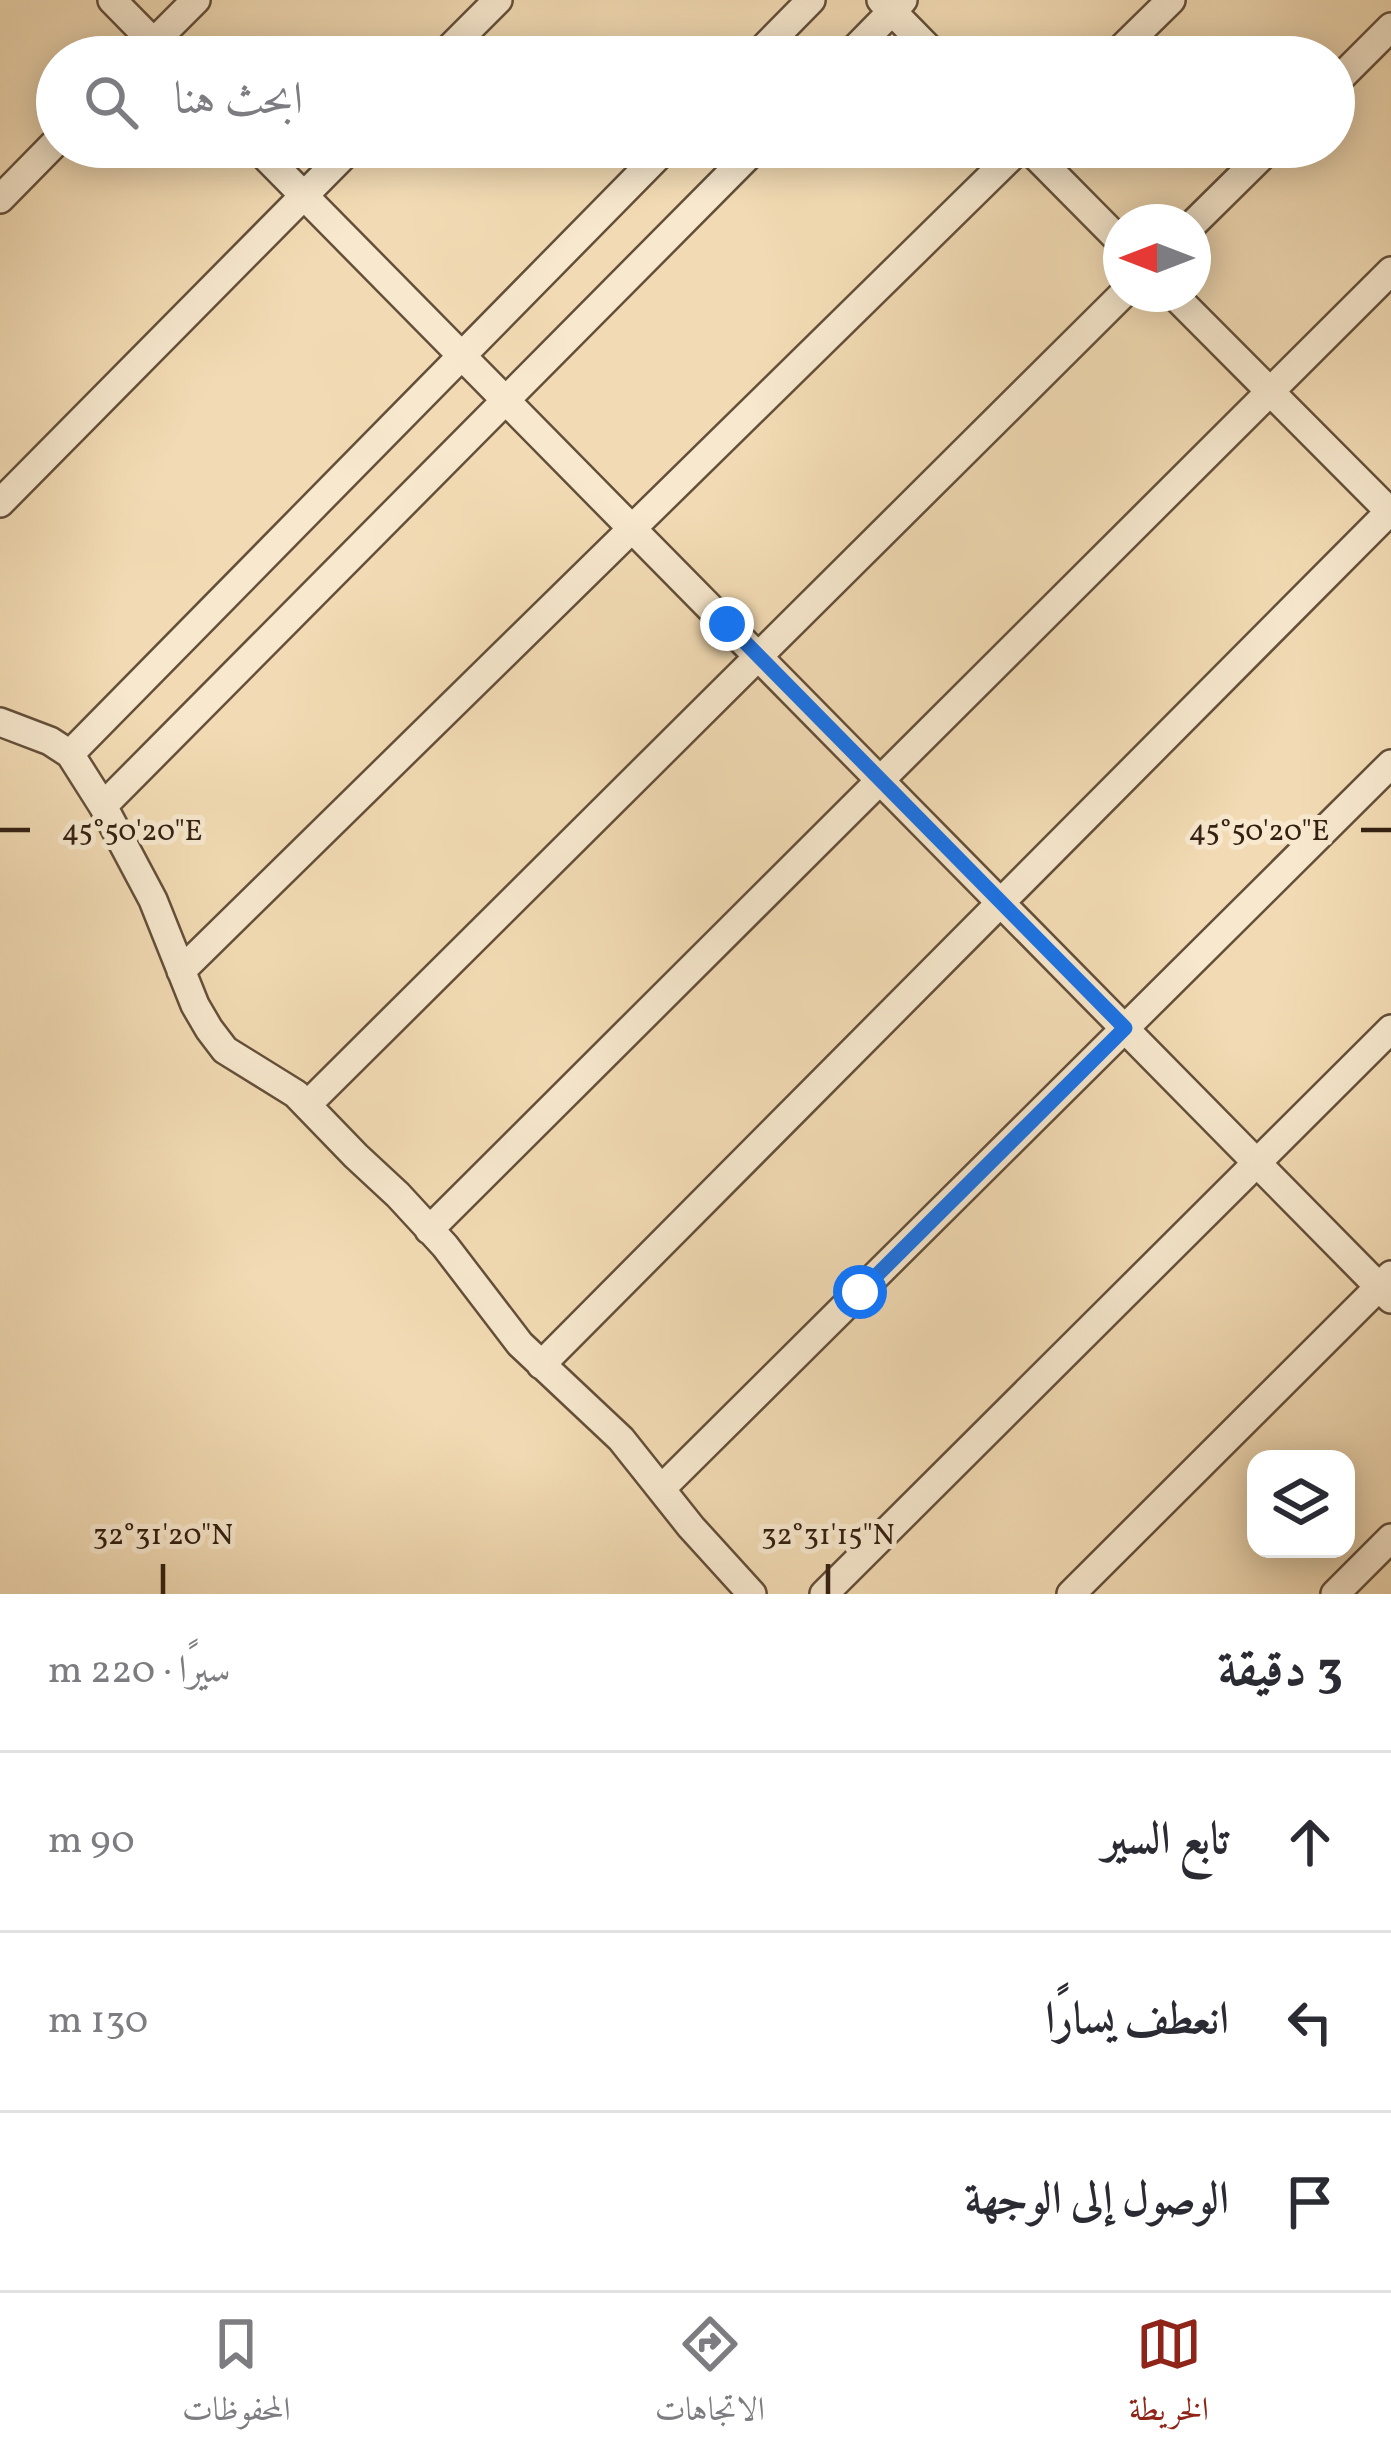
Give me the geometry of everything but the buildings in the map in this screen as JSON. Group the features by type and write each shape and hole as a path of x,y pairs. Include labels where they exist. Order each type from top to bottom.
{"street":[{"path":"112,0 141,36"},
{"path":"167,36 196,0"},
{"path":"462,36 498,0"},
{"path":"776,36 811,0"},
{"path":"1134,36 1171,0"},
{"path":"865,36 892,4 919,36"},
{"path":"1355,63 1391,27"},
{"path":"0,199 36,162"},
{"path":"277,168 1257,1162 1387,1287 1071,1594"},
{"path":"0,503 331,168"},
{"path":"70,754 646,168"},
{"path":"104,806 737,168"},
{"path":"182,971 1002,168"},
{"path":"1045,168 1103,224"},
{"path":"1211,206 1249,168"},
{"path":"429,1230 1391,271"},
{"path":"307,1105 1105,312"},
{"path":"541,1365 1390,512 1191,312"},
{"path":"0,722 70,754 104,806 153,900 195,1005 226,1050 307,1105 429,1230 520,1344 621,1439 752,1594"},
{"path":"661,1489 1391,764"},
{"path":"824,1594 1391,1029"},
{"path":"1335,1594 1391,1538"}],"route":[{"path":"727,624 1125,1028 860,1292"}]}
